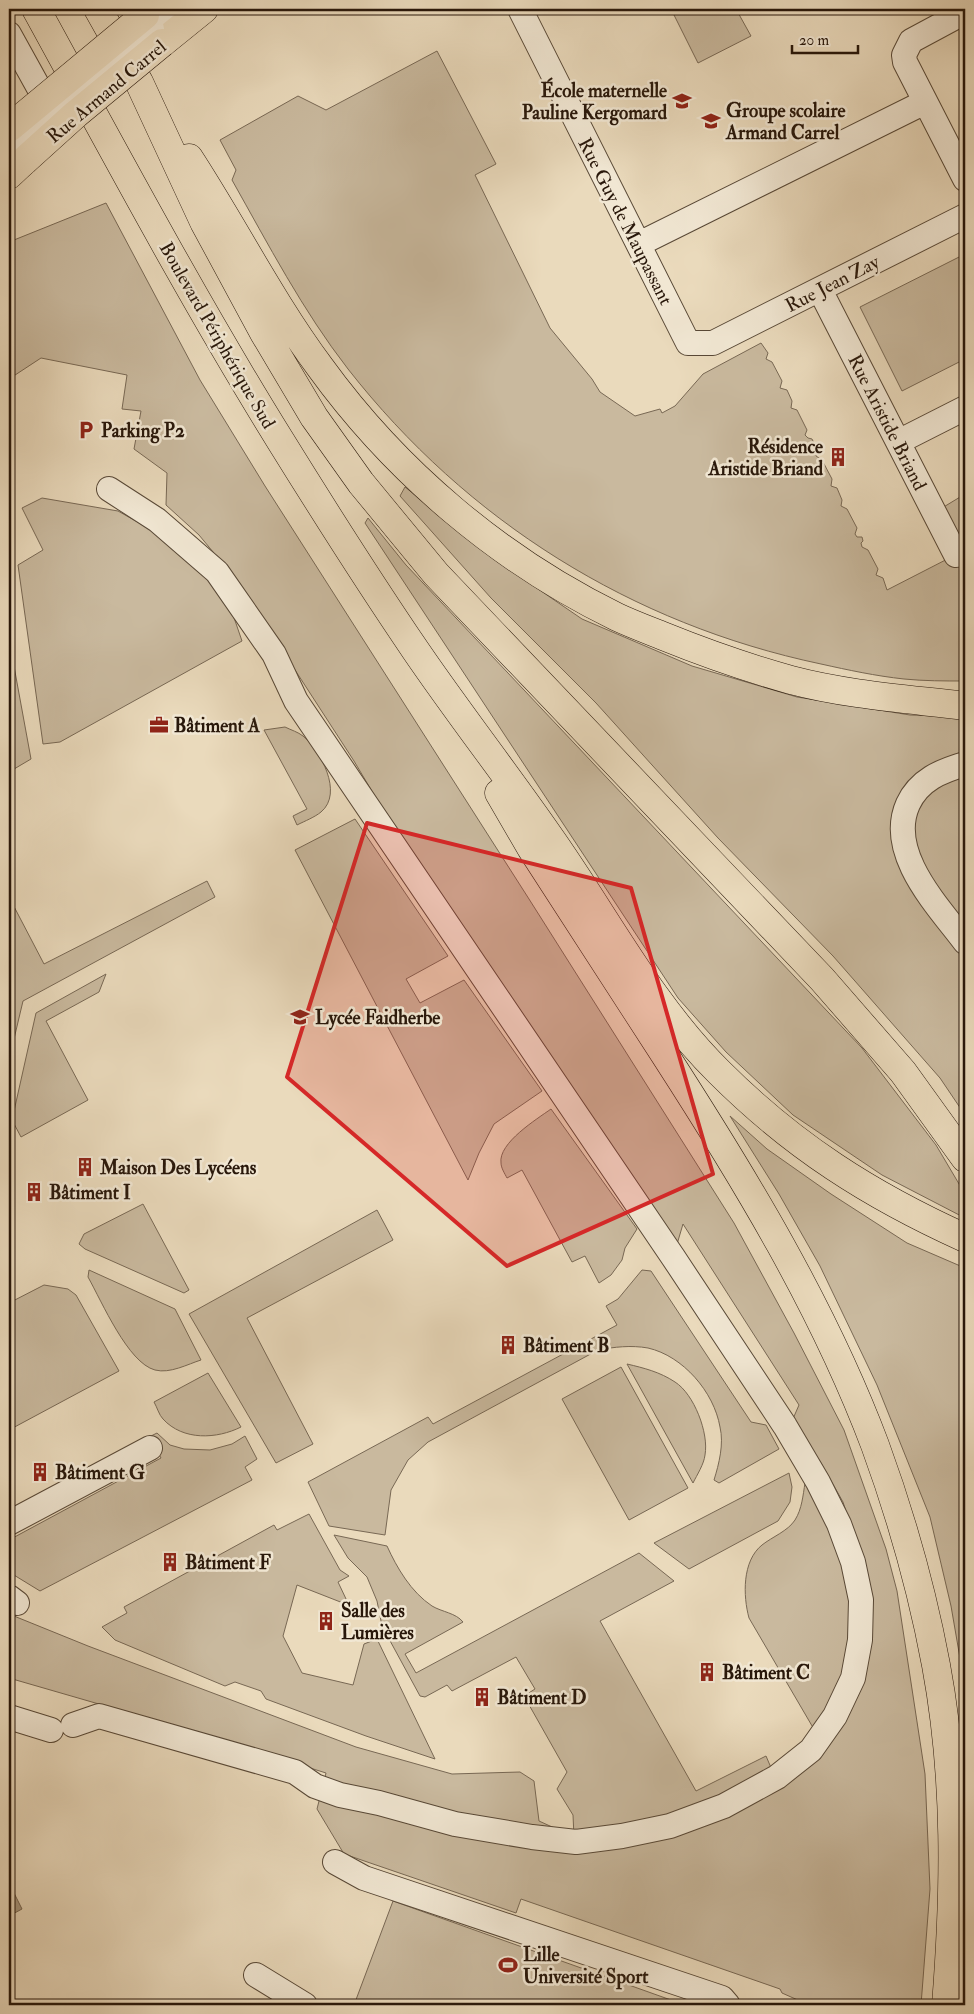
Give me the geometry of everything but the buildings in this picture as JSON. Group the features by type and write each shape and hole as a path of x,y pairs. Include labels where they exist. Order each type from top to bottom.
{"main road":[{"name":"Boulevard Périphérique Sud","path":"36,9 215,332 279,439 416,651"},
{"path":"98,9 139,82 221,206 297,336 344,398 396,456 433,492 504,549 551,580 617,617 709,655 793,681 856,693 965,706"},
{"name":"Rue Armand Carrel","path":"13,152 40,90 153,24 204,9"},
{"name":"Rue Armand Carrel","path":"13,152 76,114 153,24"},
{"path":"139,82 204,222 264,333 314,417 382,512 463,603 822,979 903,1072 965,1158"},
{"path":"416,651 552,840 665,1010 700,1053 746,1098 811,1152 872,1192 965,1238"},
{"path":"416,651 531,848 738,1172 813,1307 837,1355 874,1444 889,1484 914,1570 935,1659 944,1716 953,1811 954,1860 953,1907 946,2005"}],"street":[{"name":"Rue Armand Carrel","path":"153,24 177,9"},
{"name":"Rue Guy de Maupassant","path":"520,9 688,343 698,344"},
{"path":"965,12 919,35 906,47 904,55 905,62 965,179"},
{"path":"9,34 40,90"},
{"path":"639,244 925,102"},
{"name":"Rue Jean Zay","path":"698,344 713,344 965,216"},
{"name":"Rue Aristide Briand","path":"820,290 956,555"},
{"path":"898,442 965,408"},
{"path":"9,1717 62,1727 99,1716 295,1772 315,1786 340,1795 378,1802 456,1824 576,1842 622,1836 670,1826 724,1806 777,1777 811,1750 835,1716 853,1678 860,1640 861,1600 853,1562 839,1524 818,1482 785,1426 296,701 274,654 216,572 157,520 109,490"},
{"path":"965,764 948,769 928,779 912,795 903,816 903,840 911,866 925,889 965,942"},
{"path":"9,1523 150,1448"},
{"path":"335,1862 364,1878 722,1998 728,2005"},
{"path":"256,1975 305,2005"}],"highlighted area":[{"path":"367,823 631,888 713,1174 507,1266 287,1077"}],"shaded area":[{"path":"671,9 736,9 751,36 698,63"},
{"path":"437,51 496,164 475,175 550,328 592,379 600,392 635,416 660,409 662,413 675,406 703,374 761,343 768,353 766,359 772,362 782,381 780,388 787,390 792,401 791,408 797,410 807,430 805,435 812,439 818,451 816,456 822,460 832,479 831,486 837,488 842,500 841,506 847,509 857,528 855,534 857,537 862,537 862,547 868,550 878,569 876,575 883,578 887,590 963,551 942,508 965,494 965,681 904,679 873,675 821,664 751,646 684,622 619,593 558,558 500,519 445,474 395,424 348,369 301,301 232,180 236,170 220,140 298,96 326,110"},
{"path":"106,203 200,380 265,486 734,1223 844,1430 886,1549 897,1591 925,1774 930,1889 921,2005 809,2005 782,1993 780,1989 521,1899 516,1913 344,1854 317,1809 326,1773 199,1733 9,1678 9,1614 88,1646 356,1747 452,1774 520,1772 534,1781 539,1821 574,1837 573,1815 557,1789 567,1772 524,1696 535,1689 516,1657 452,1691 447,1685 425,1697 420,1696 382,1626 377,1601 367,1577 348,1558 334,1535 387,1546 400,1571 411,1587 424,1600 463,1622 405,1654 416,1673 639,1553 674,1581 600,1621 696,1791 766,1756 772,1770 815,1731 749,1618 745,1589 748,1569 755,1552 762,1545 784,1531 795,1520 801,1507 805,1483 864,1567 843,1502 821,1463 792,1421 799,1405 683,1224 675,1251 395,830 354,761 238,582 199,535 166,505 167,473 134,449 141,411 122,409 127,375 41,358 9,379 9,242"},
{"path":"965,254 965,359 902,391 860,307"},
{"path":"405,487 503,565 582,619 692,666 797,697 910,715 965,717 965,1115 940,1078 833,956 718,838 596,703 491,598 400,496"},
{"path":"42,498 118,511 159,534 201,572 230,606 242,641 60,742 43,744 18,565 43,550 22,508"},
{"path":"368,518 406,565 862,1048 936,1145 965,1194 965,1218 882,1175 793,1115 726,1052 678,998 365,523"},
{"path":"9,639 31,759 9,772"},
{"path":"285,727 301,735 310,743 322,761 330,783 328,804 319,814 297,825 293,816 307,809 264,730"},
{"path":"355,819 448,956 406,979 420,1003 464,980 542,1091 494,1124 468,1180 295,850"},
{"path":"207,881 215,897 23,1001 9,1060 9,897 44,964"},
{"path":"106,974 99,992 46,1021 88,1100 21,1137 12,1120 36,1013"},
{"path":"551,1109 637,1229 625,1248 622,1260 611,1275 599,1283 585,1256 572,1262 522,1170 507,1178 502,1167 502,1155 512,1140 528,1125"},
{"path":"730,1116 767,1149 831,1194 907,1243 965,1268 965,1687 951,1606 930,1517 877,1385 820,1266 779,1194"},
{"path":"143,1204 189,1290 184,1293 85,1249 79,1244 84,1234"},
{"path":"377,1210 393,1240 247,1318 313,1444 276,1463 189,1314"},
{"path":"89,1270 175,1309 201,1360 167,1371 155,1370 145,1365 135,1356 108,1316 88,1277"},
{"path":"642,1270 651,1271 751,1422 766,1425 779,1449 719,1483 714,1480 721,1447 720,1427 711,1401 695,1377 673,1359 661,1352 648,1348 616,1347 598,1350 428,1442 408,1460 391,1490 385,1535 329,1526 308,1482 428,1417 433,1424 617,1325 606,1306 618,1299"},
{"path":"44,1285 68,1289 76,1295 119,1371 9,1430 9,1303"},
{"path":"627,1364 652,1371 675,1382 688,1395 694,1405 702,1425 706,1446 703,1462 693,1483"},
{"path":"621,1367 688,1488 629,1520 562,1399"},
{"path":"208,1373 241,1427 222,1434 200,1436 180,1431 171,1426 162,1417 154,1402"},
{"path":"157,1433 170,1445 184,1449 210,1450 232,1444 245,1436 257,1459 245,1467 252,1480 40,1591 9,1572 9,1540 161,1458 149,1437"},
{"path":"789,1473 792,1487 790,1502 778,1521 689,1569 654,1543"},
{"path":"309,1514 340,1570 349,1576 338,1582 347,1601 343,1603 297,1585 283,1636 302,1673 353,1685 364,1644 377,1639 435,1759 266,1699 261,1691 235,1682 225,1686 115,1640 102,1627 127,1613 124,1607 274,1525 277,1530"},
{"path":"9,1883 22,1909 9,1916"},
{"path":"393,1901 685,2005 354,2005"}],"place":[{"name":"École maternelle Pauline Kergomard","path":"682,101"},
{"name":"Groupe scolaire Armand Carrel","path":"711,121"},
{"name":"Parking P2","path":"86,430"},
{"name":"Résidence Aristide Briand","path":"838,457"},
{"name":"Bâtiment A","path":"159,725"},
{"name":"Lycée Faidherbe","path":"300,1017"},
{"name":"Maison Des Lycéens","path":"85,1167"},
{"name":"Bâtiment I","path":"34,1192"},
{"name":"Bâtiment B","path":"508,1345"},
{"name":"Bâtiment G","path":"40,1472"},
{"name":"Bâtiment F","path":"170,1562"},
{"name":"Salle des Lumières","path":"326,1621"},
{"name":"Bâtiment C","path":"707,1672"},
{"name":"Bâtiment D","path":"482,1697"},
{"name":"Lille Université Sport","path":"508,1965"}]}
